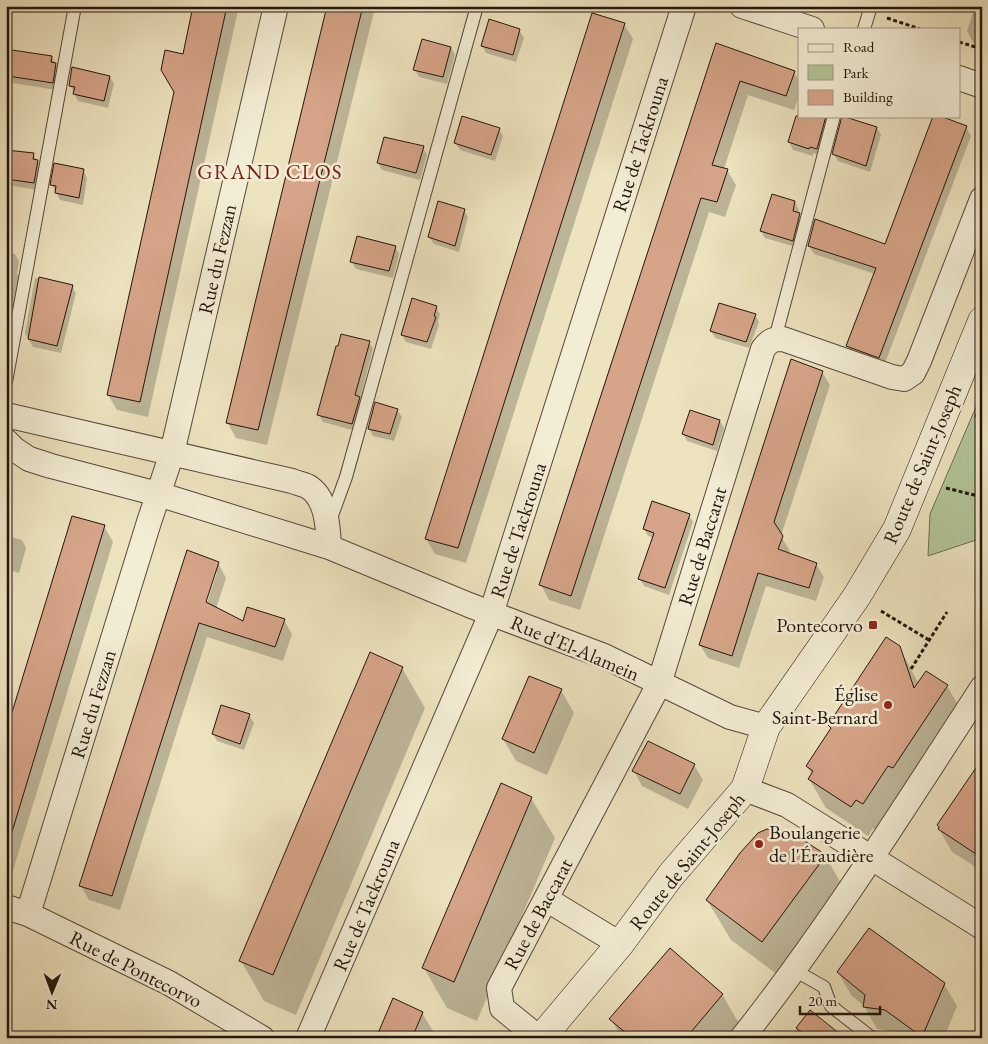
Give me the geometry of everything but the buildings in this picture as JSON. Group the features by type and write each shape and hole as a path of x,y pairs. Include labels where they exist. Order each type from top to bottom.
{"street":[{"name":"Rue du Fezzan","path":"172,453 276,6"},
{"name":"Rue de Tackrouna","path":"308,1038 491,614 684,6"},
{"path":"742,6 809,28"},
{"path":"960,78 982,86"},
{"path":"774,339 792,342 892,377 904,379 913,373 982,199"},
{"name":"Route de Saint-Joseph","path":"540,1038 620,944 671,875 746,789 766,727 857,596 896,529 982,321"},
{"name":"Rue de Baccarat","path":"540,1038 502,1008 499,988 659,684 760,359 769,341 774,339"},
{"path":"6,415 307,486 316,495 326,514 328,537"},
{"name":"Rue d'El-Alamein","path":"6,441 29,459 328,537 491,614 604,656 730,718 766,727"},
{"path":"158,494 172,453"},
{"name":"Rue du Fezzan","path":"17,910 158,494"},
{"path":"742,1038 794,970 871,859 982,688"},
{"path":"746,789 787,805 982,927"},
{"path":"546,899 620,944"},
{"name":"Rue de Pontecorvo","path":"17,910 169,983 262,1038"}],"lane":[{"path":"6,382 75,6"},
{"path":"328,537 477,6"},
{"path":"864,28 870,9"},
{"path":"774,339 833,118"},
{"path":"794,970 824,987 831,1006 872,1038"}],"path":[{"path":"870,9 918,28"},
{"path":"960,42 982,49"},
{"path":"975,415 982,418"},
{"path":"946,488 982,497"},
{"path":"857,596 929,640"},
{"path":"911,669 947,612"}],"green space":[{"path":"982,393 982,538 928,556 930,514"}],"place":[{"name":"Pontecorvo","path":"873,625"},
{"name":"Église Saint-Bernard","path":"888,705"},
{"name":"Boulangerie de l'Éraudière","path":"759,844"}],"district":[{"name":"GRAND CLOS","path":"270,172"}]}
